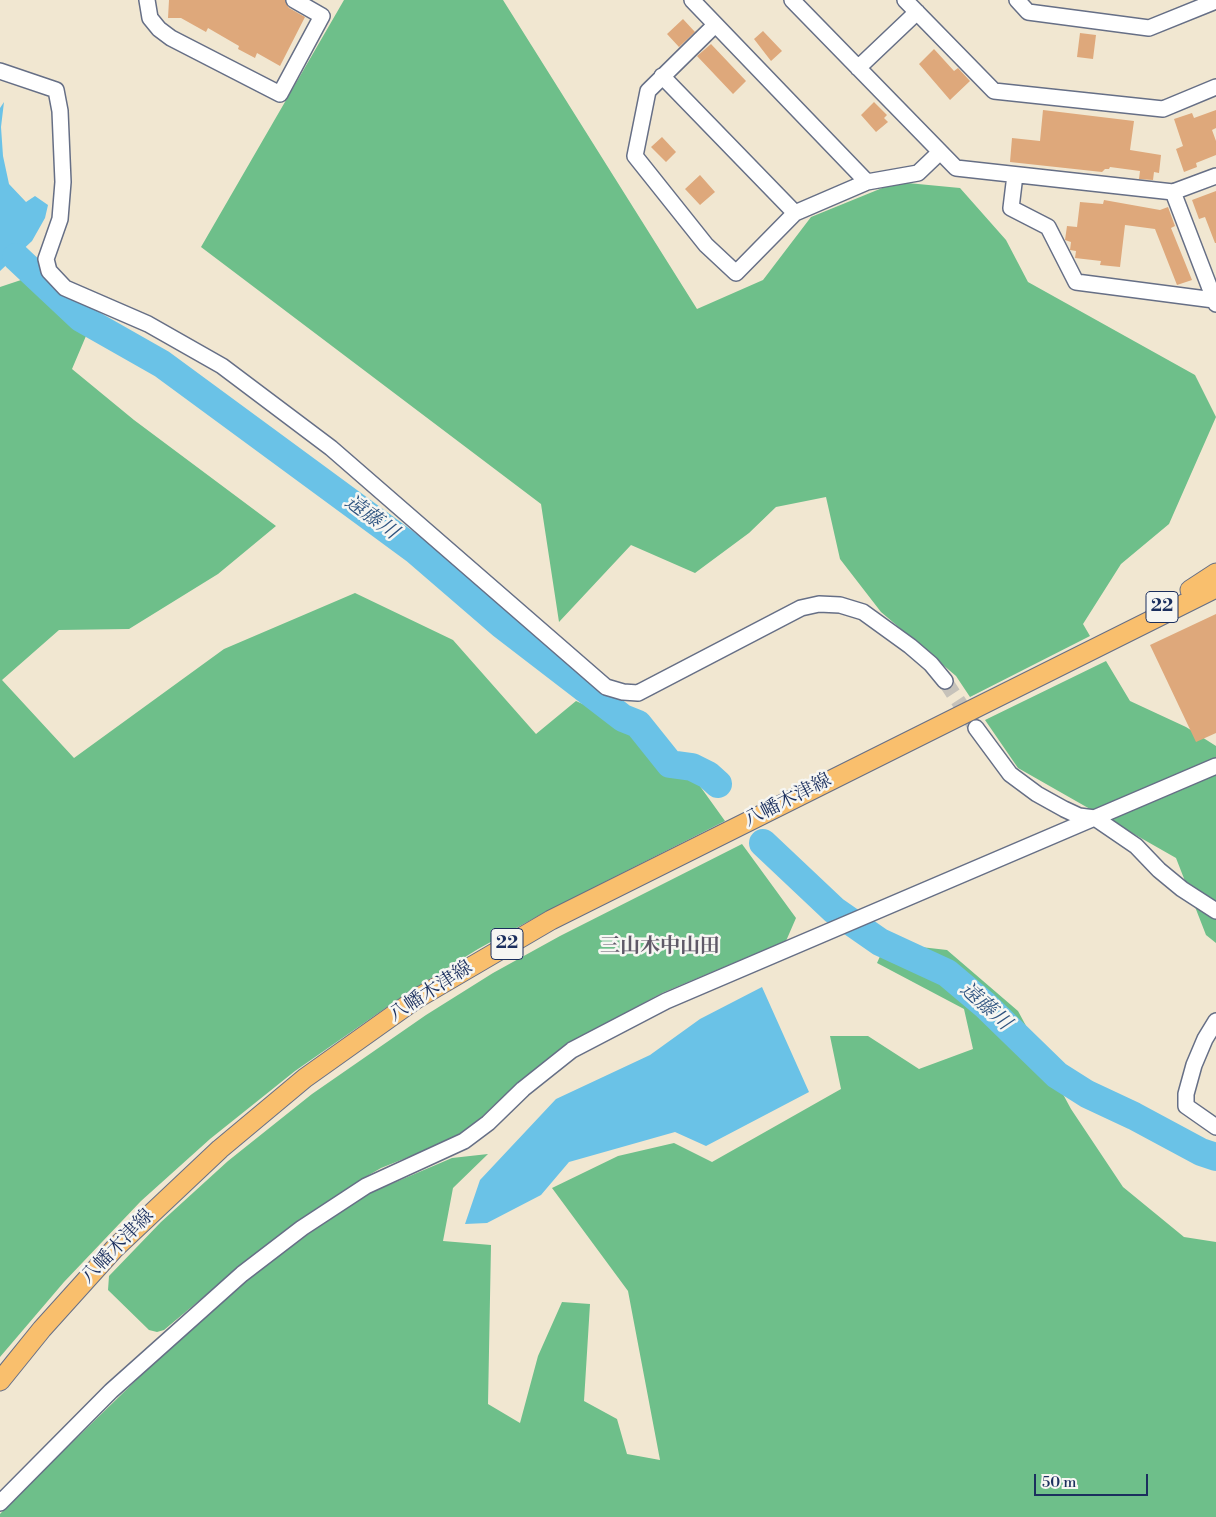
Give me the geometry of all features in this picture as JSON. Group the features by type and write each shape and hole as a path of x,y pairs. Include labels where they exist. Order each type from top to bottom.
{"main road":[{"name":"八幡木津線","path":"1108,641 1216,573"},
{"name":"八幡木津線","path":"0,1381 42,1329 115,1248 213,1155 305,1078 416,999 552,920 1216,588"}],"street":[{"path":"147,0 150,18 159,29 172,38 280,94 322,16 294,0"},
{"path":"692,0 867,182"},
{"path":"792,0 956,168 1173,192 1216,176"},
{"path":"905,0 994,91 1163,109 1216,87"},
{"path":"1017,0 1028,12 1149,28 1216,1"},
{"path":"858,68 917,12"},
{"path":"715,25 648,91 635,156 706,245 736,273 795,213 867,182 918,173 940,152"},
{"path":"0,71 56,90 60,111 62,182 60,218 46,259 49,271 65,288 148,324 222,366 331,448 606,687 623,692 638,693 801,608 819,604 840,605 863,612 910,646 931,664 945,681"},
{"path":"662,76 795,213"},
{"path":"1015,175 1011,208 1048,227 1076,282 1215,302 1173,192"},
{"path":"976,728 1010,774 1037,794 1064,809 1079,816 1095,818 1136,846 1159,870 1182,889 1216,911"},
{"path":"0,1503 118,1385 242,1274 302,1228 366,1186 384,1176 450,1149 470,1136 523,1089 572,1050 666,1001 1216,766"},
{"path":"1216,1021 1205,1039 1194,1064 1186,1094 1186,1106 1216,1127"}],"green space":[{"path":"344,0 503,0 697,309 763,280 811,217 897,182 960,188 1006,240 1028,282 1195,375 1216,417 1169,524 1121,564 1083,624 1090,636 970,697 956,676 881,612 840,559 826,497 776,507 749,533 695,573 631,545 559,622 541,504 201,247"},
{"path":"24,279 86,336 72,369 134,420 276,526 218,574 129,629 59,630 2,680 74,758 224,649 355,593 453,640 536,734 576,701 669,743 725,821 547,911 478,949 410,991 295,1071 210,1139 141,1201 64,1282 0,1357 0,287"},
{"path":"1106,661 1130,701 1186,727 1216,746 1216,943 1206,935 1176,858 1018,768 985,720"},
{"path":"742,844 796,918 786,941 662,993 568,1044 518,1083 472,1126 446,1142 381,1168 362,1179 298,1222 238,1268 164,1330 157,1332 149,1330 108,1290 109,1276 161,1222 228,1161 312,1094 426,1015 493,973 560,936"},
{"path":"886,943 947,950 1018,1011 1071,1109 1123,1187 1184,1237 1216,1242 1216,1517 0,1517 0,1514 17,1496 162,1355 247,1280 307,1235 370,1193 452,1158 488,1154 453,1188 443,1241 491,1245 488,1404 520,1423 538,1356 562,1302 590,1304 584,1401 617,1419 627,1454 660,1460 628,1291 552,1188 618,1156 674,1143 712,1162 841,1089 830,1036 868,1036 919,1069 973,1049 964,1009 877,963"}],"water":[{"path":"4,102 1,127 3,156 9,184 26,202 35,196 48,205 45,218 32,241 0,271 0,108"},
{"path":"762,987 809,1092 706,1146 675,1132 569,1162 541,1195 487,1223 465,1224 480,1180 556,1099 650,1055 700,1019"}],"building":[{"path":"169,0 285,0 289,8 305,17 280,66 257,53 255,58 238,49 239,46 208,28 206,32 181,18 168,18"},
{"path":"683,19 695,32 679,47 667,34"},
{"path":"763,31 782,51 771,61 754,39"},
{"path":"1080,33 1096,35 1093,59 1077,57"},
{"path":"711,44 746,81 733,94 697,56"},
{"path":"934,49 954,71 958,68 970,81 950,100 919,64"},
{"path":"874,102 887,115 884,118 888,122 876,132 861,115"},
{"path":"1043,110 1134,121 1130,150 1161,155 1159,173 1154,172 1153,180 1139,179 1140,171 1110,167 1102,172 1010,162 1012,138 1040,141"},
{"path":"1216,110 1216,128 1212,130 1216,141 1216,155 1196,163 1197,167 1184,172 1176,149 1183,146 1174,119 1192,113 1194,118"},
{"path":"662,137 676,152 666,162 651,147"},
{"path":"700,175 715,192 700,205 685,189"},
{"path":"1216,191 1215,243 1205,217 1199,219 1192,200"},
{"path":"1104,200 1160,210 1168,207 1175,226 1171,228 1192,280 1177,285 1155,229 1125,225 1120,267 1100,265 1101,261 1075,258 1076,251 1070,250 1071,242 1065,240 1067,226 1077,227 1080,202 1103,204"},
{"path":"1216,614 1216,733 1196,742 1150,645"}],"waterway":[{"name":"遠藤川","path":"16,257 81,318 162,364 415,550 502,625 623,718 638,724 670,764 692,767 708,775 718,784"},
{"name":"遠藤川","path":"763,843 834,910 880,942 947,973 985,1005 1057,1075 1087,1094 1134,1116 1201,1152 1216,1157"}],"tunnel":[{"path":"945,681 976,728"}],"district":[{"name":"三山木中山田","path":"660,947"}]}
